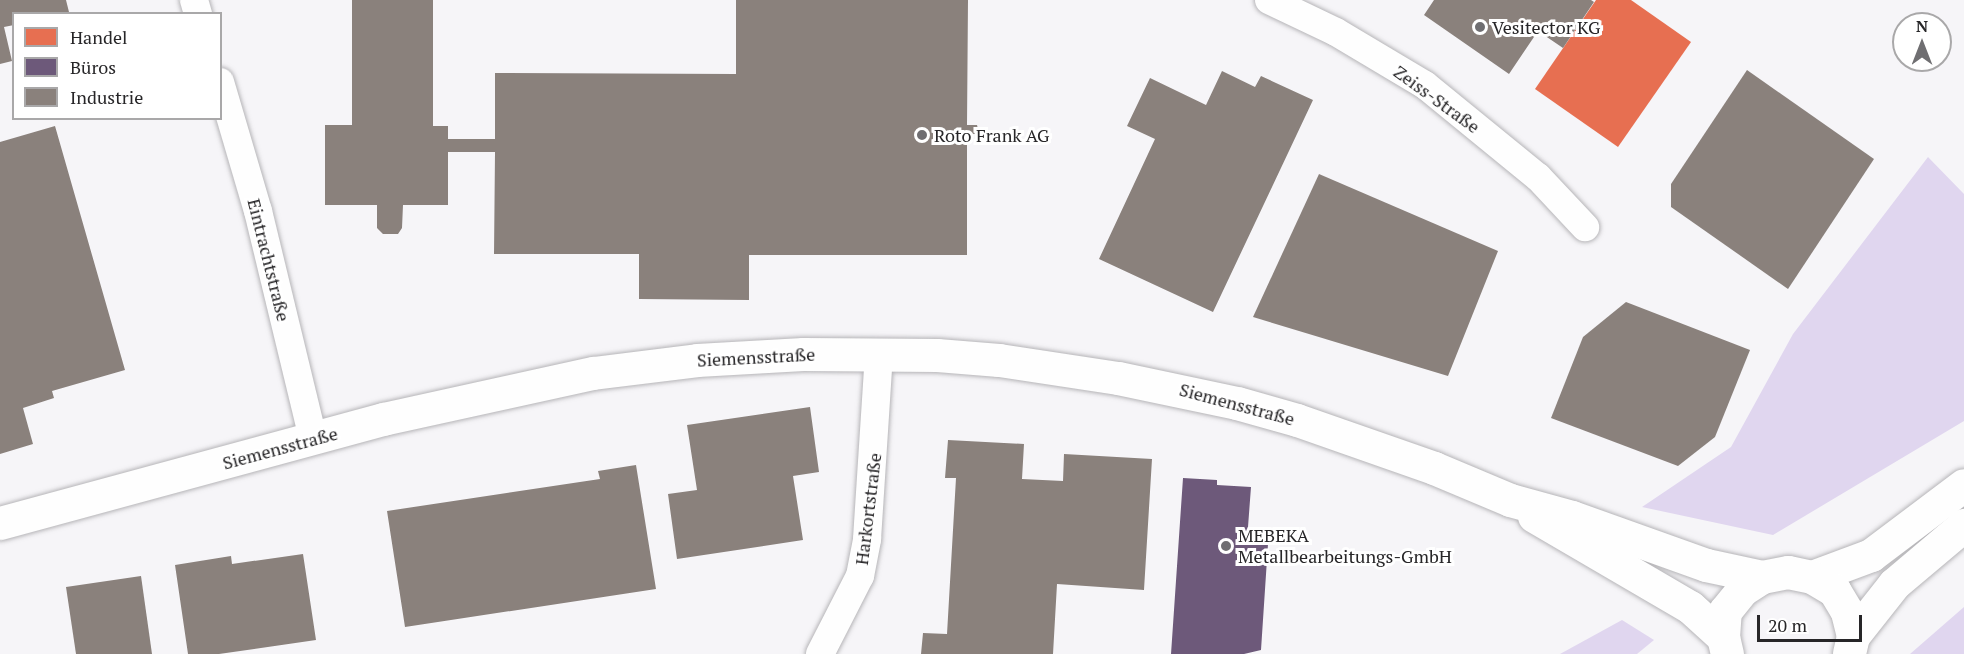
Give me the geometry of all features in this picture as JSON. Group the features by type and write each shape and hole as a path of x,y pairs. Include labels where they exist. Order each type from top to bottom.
{"street":[{"name":"Zeiss-Straße","path":"1269,0 1336,32 1425,85 1538,177 1585,227"},
{"name":"Eintrachtstraße","path":"222,89 258,211 313,439"},
{"name":"Siemensstraße","path":"0,523 486,394 644,365 803,354 879,355 999,360 1178,388 1298,420 1434,468 1510,500 1572,517 1707,565 1762,577"},
{"name":"Harkortstraße","path":"820,654 860,576 867,539 879,355"},
{"path":"1812,578 1871,555 1964,485"},
{"name":"Siemensstraße","path":"1510,500 1560,535 1690,607 1725,645"},
{"path":"1851,645 1894,585 1964,525"},
{"path":"1725,645 1725,611 1742,590 1762,577 1788,572 1812,578 1834,590 1847,612 1851,645"}],"shaded area":[{"path":"1928,157 1964,194 1964,421 1773,535 1642,507 1731,447 1793,334"},
{"path":"1964,607 1964,654 1910,654"},
{"path":"1622,620 1654,640 1637,654 1560,654"}],"building: Handel":[{"path":"1596,0 1631,0 1691,42 1618,147 1535,89"}],"building: Büros":[{"path":"1183,478 1217,480 1217,485 1251,487 1248,527 1269,529 1261,650 1244,654 1171,654"}],"building: Industrie":[{"path":"0,0 66,0 69,12 12,12 12,25 4,27 12,61 0,64"},
{"path":"352,0 433,0 433,126 448,126 448,139 495,139 495,73 736,74 736,0 968,0 967,125 977,125 979,133 967,135 967,255 749,255 749,300 639,299 639,254 494,254 495,152 448,152 448,205 403,205 402,228 398,234 383,234 377,228 377,205 325,205 325,125 352,125"},
{"path":"1434,0 1591,0 1594,2 1563,48 1538,31 1509,74 1424,15"},
{"path":"1747,70 1874,159 1788,289 1671,207 1671,184"},
{"path":"1222,71 1255,87 1261,76 1313,100 1213,312 1099,259 1155,139 1127,126 1150,78 1206,105"},
{"path":"55,126 125,370 52,391 54,398 23,408 33,444 0,454 0,142"},
{"path":"1319,174 1498,251 1448,376 1253,317"},
{"path":"1626,302 1750,350 1715,437 1678,466 1551,418 1583,337"},
{"path":"810,407 819,472 793,476 803,540 677,559 668,494 697,490 687,425"},
{"path":"948,440 1024,444 1022,479 1063,481 1064,454 1152,459 1144,590 1057,584 1053,654 921,654 923,633 947,634 956,478 945,478"},
{"path":"636,465 656,589 405,627 387,511 600,479 598,471"},
{"path":"303,554 316,640 219,654 188,654 175,565 231,556 232,564"},
{"path":"141,576 152,654 76,654 66,587"}],"place":[{"name":"Vesitector KG","path":"1480,27"},
{"name":"Roto Frank AG","path":"922,135"},
{"name":"MEBEKA Metallbearbeitungs-GmbH","path":"1226,546"}]}
